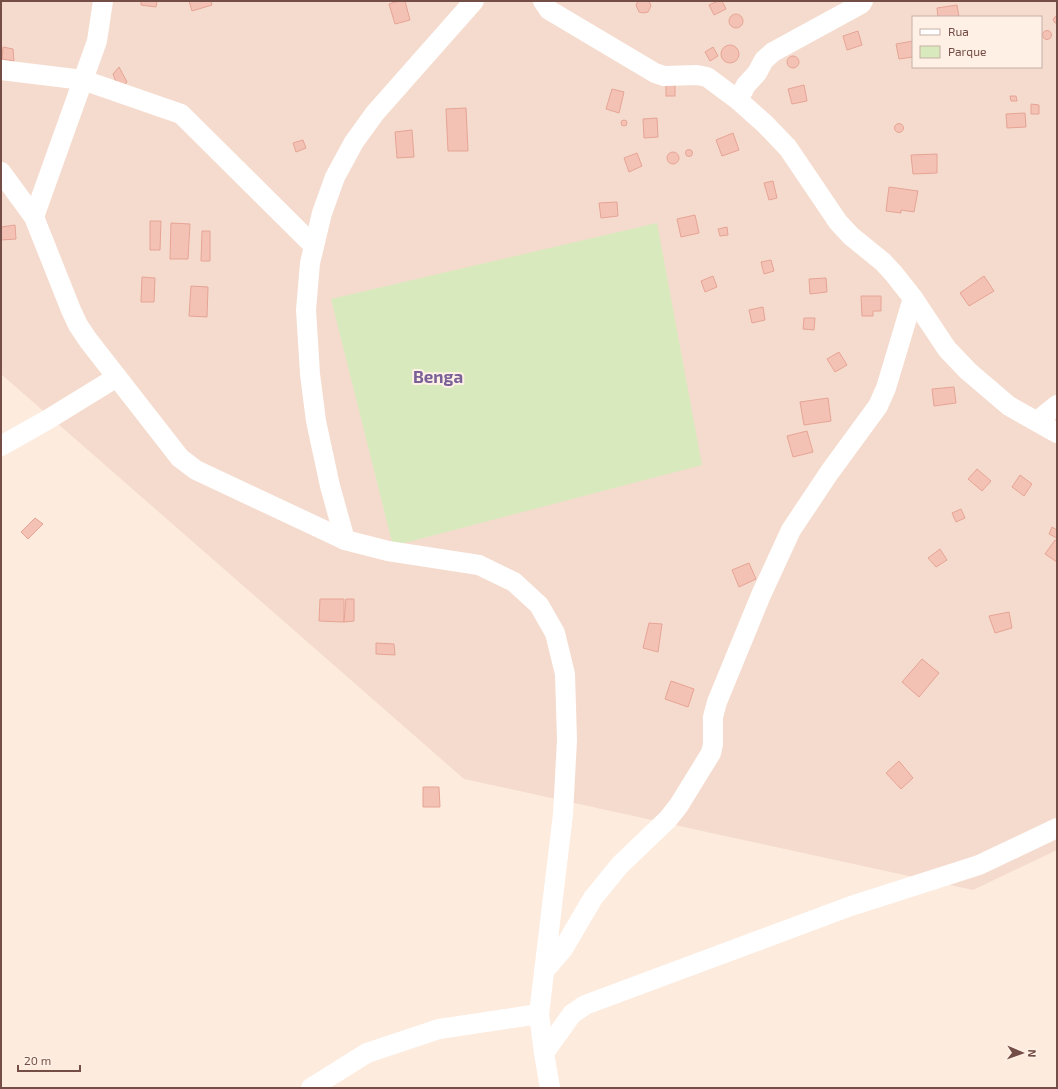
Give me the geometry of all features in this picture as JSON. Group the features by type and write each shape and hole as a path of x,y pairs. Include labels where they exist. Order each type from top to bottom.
{"street":[{"path":"34,217 97,41 103,1"},
{"path":"345,540 330,486 316,421 310,374 306,310 310,263 314,246 322,213 335,177 354,142 375,113 474,1"},
{"path":"543,1 549,10 655,73 664,76 697,75 707,77 738,100 765,124 788,148 838,222 851,236 883,262 913,298 947,349 968,371 1009,406 1057,433"},
{"path":"738,100 746,85 764,60 773,52 864,1"},
{"path":"1,70 83,80 181,114 314,246"},
{"path":"1,172 34,217 78,325 180,458 196,470 345,540 388,551 479,565 514,582 539,605 555,633 565,674 567,740 563,814 539,1014 550,1088"},
{"path":"544,971 563,949 593,898 620,865 668,819 679,805 711,753 713,744 714,717 717,702 761,595 791,530 829,473 878,406 886,388 913,298"},
{"path":"1,446 117,377"},
{"path":"1037,421 1057,405"},
{"path":"544,1053 572,1014 585,1005 851,906 979,865 1057,828"},
{"path":"311,1088 367,1053 439,1029 539,1014"}],"shaded area":[{"path":"1,1 1057,1 1057,850 973,890 464,779 1,374"}],"green space":[{"path":"657,223 702,465 393,546 331,299"}],"building":[{"path":"141,1 157,1 156,7 141,5"},
{"path":"189,1 211,1 212,5 192,11"},
{"path":"405,1 410,20 395,24 389,4"},
{"path":"638,1 649,1 651,6 648,12 639,12 636,5"},
{"path":"722,1 726,9 714,15 709,5"},
{"path":"957,5 959,16 938,16 937,8"},
{"path":"736,14 741,16 743,21 741,26 736,28 731,26 729,21 731,16"},
{"path":"1056,16 1057,23 1055,23 1053,19"},
{"path":"858,31 862,45 847,50 843,36"},
{"path":"1045,31 1049,31 1051,35 1049,39 1045,39 1043,37 1043,33"},
{"path":"912,41 912,57 899,59 896,44"},
{"path":"730,45 736,48 739,54 736,60 730,63 724,60 721,54 724,48"},
{"path":"3,47 13,49 14,61 2,59"},
{"path":"713,47 718,56 710,61 705,52"},
{"path":"791,56 795,56 799,62 795,68 791,68 787,64 787,60"},
{"path":"119,67 127,82 119,90 113,74"},
{"path":"666,83 675,83 675,96 666,96"},
{"path":"804,85 807,101 792,104 788,89"},
{"path":"612,89 624,92 619,113 606,109"},
{"path":"1010,96 1016,96 1017,101 1011,101"},
{"path":"1031,104 1039,105 1039,114 1031,114"},
{"path":"466,108 468,151 448,151 446,109"},
{"path":"1025,113 1026,127 1007,128 1006,114"},
{"path":"657,118 658,137 644,138 643,119"},
{"path":"624,120 627,123 624,126 621,123"},
{"path":"899,123 904,128 899,133 894,128"},
{"path":"412,130 414,157 397,158 395,132"},
{"path":"733,133 739,150 722,156 716,140"},
{"path":"303,140 306,148 296,152 293,143"},
{"path":"689,150 692,153 689,156 686,153"},
{"path":"671,152 675,152 679,158 675,164 671,164 667,160 667,156"},
{"path":"637,153 642,166 629,172 624,158"},
{"path":"937,154 937,173 913,174 911,155"},
{"path":"773,181 777,198 769,200 764,183"},
{"path":"889,187 918,191 914,212 901,210 901,213 886,211"},
{"path":"617,202 618,216 601,218 599,203"},
{"path":"695,215 699,233 681,237 677,219"},
{"path":"150,221 161,221 160,250 150,250"},
{"path":"171,223 190,224 188,259 170,259"},
{"path":"15,225 16,239 1,240 1,227"},
{"path":"727,227 728,235 720,236 718,229"},
{"path":"202,231 210,231 210,261 201,261"},
{"path":"771,260 774,271 764,274 761,262"},
{"path":"713,276 717,287 705,292 701,281"},
{"path":"984,276 994,291 969,306 960,293"},
{"path":"142,277 155,278 154,302 141,302"},
{"path":"826,278 827,292 810,294 809,279"},
{"path":"191,286 208,287 207,317 189,316"},
{"path":"861,296 881,296 881,311 873,311 873,316 862,316"},
{"path":"763,307 765,320 752,323 749,310"},
{"path":"804,318 815,318 814,330 803,329"},
{"path":"839,352 847,365 835,372 827,359"},
{"path":"954,387 956,403 934,406 932,389"},
{"path":"828,398 831,421 804,425 800,402"},
{"path":"807,431 813,452 793,457 787,436"},
{"path":"977,469 991,481 982,491 968,479"},
{"path":"1020,475 1032,484 1024,496 1012,487"},
{"path":"961,509 965,518 956,522 952,513"},
{"path":"35,518 43,524 28,539 21,532"},
{"path":"1052,527 1057,530 1057,538 1049,534"},
{"path":"1055,540 1057,541 1057,562 1045,554"},
{"path":"940,549 947,560 936,567 928,558"},
{"path":"749,563 756,579 739,587 732,570"},
{"path":"320,599 344,599 344,622 319,621"},
{"path":"346,599 354,599 354,621 344,622"},
{"path":"1009,612 1012,628 995,633 989,616"},
{"path":"649,623 662,624 658,652 643,648"},
{"path":"376,643 394,644 395,655 376,654"},
{"path":"922,659 939,673 919,697 902,682"},
{"path":"671,681 694,689 688,707 665,699"},
{"path":"899,761 913,778 901,789 886,773"},
{"path":"423,787 439,787 440,807 423,807"}],"district":[{"name":"Benga","path":"438,376"}]}
